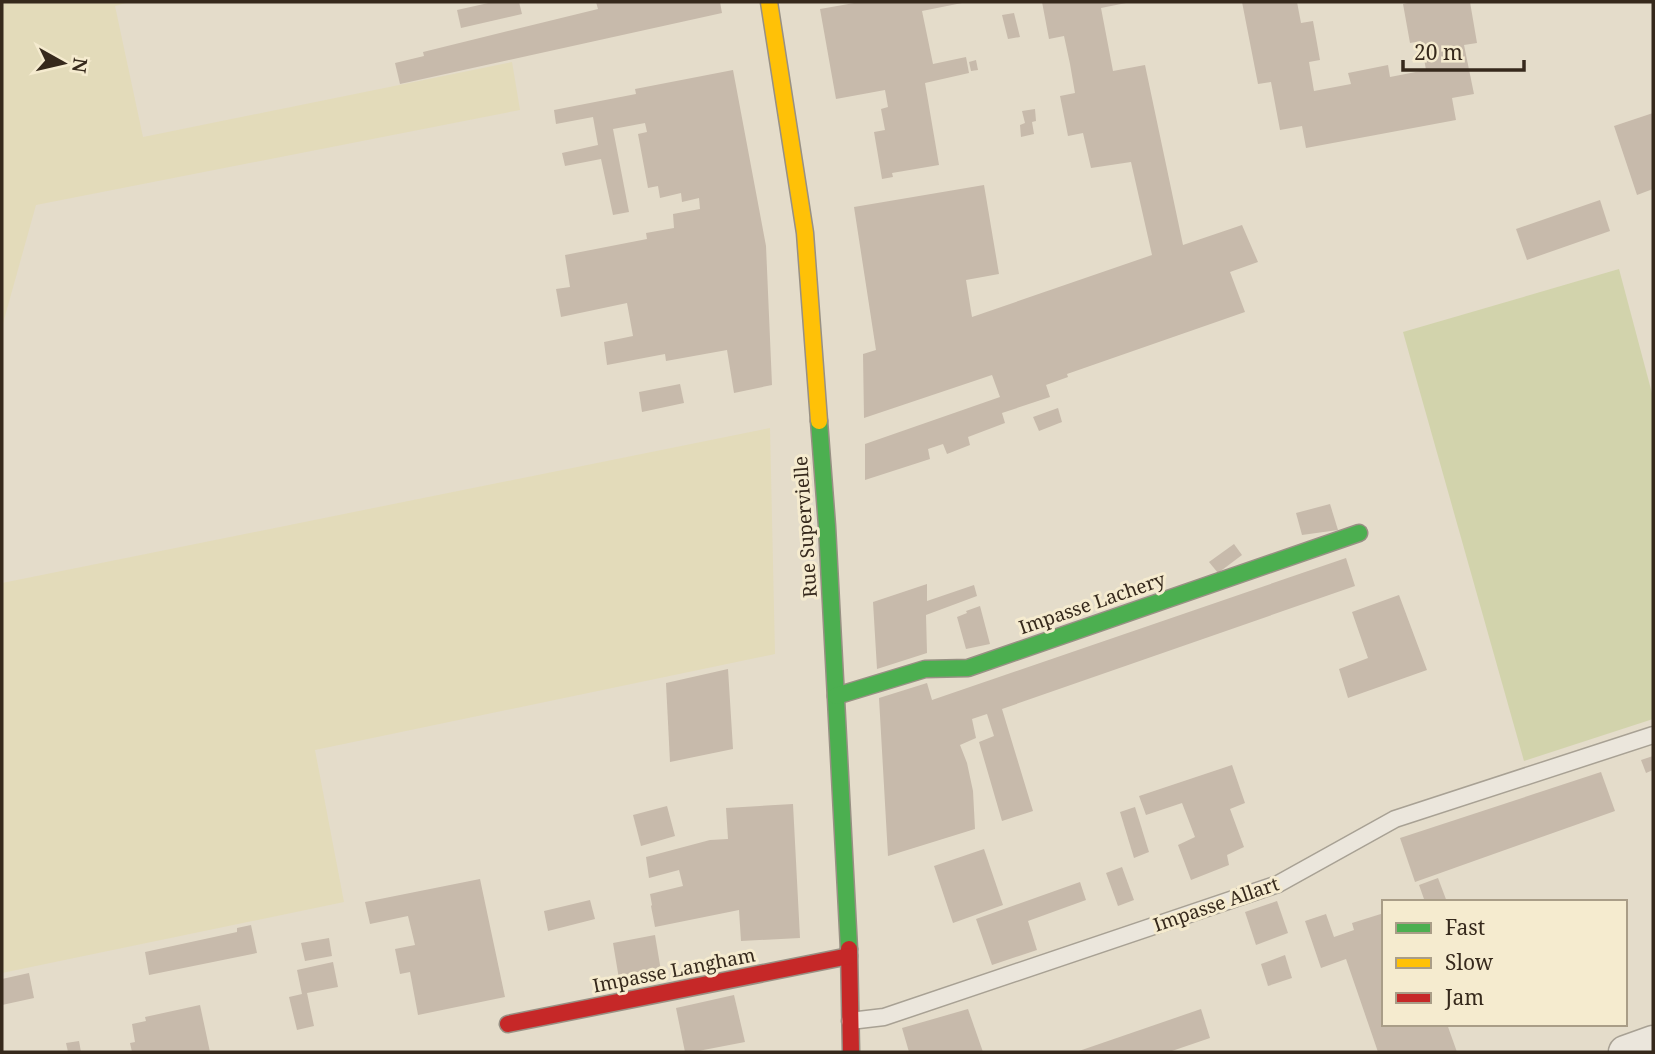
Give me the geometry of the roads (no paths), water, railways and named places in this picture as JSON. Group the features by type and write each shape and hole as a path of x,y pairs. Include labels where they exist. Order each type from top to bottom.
{"main road":[{"name":"Rue Supervielle","path":"769,2 804,233 827,526 849,956 851,1052"},
{"name":"Impasse Lachery","path":"836,696 925,669 968,668 1359,533"},
{"name":"Impasse Langham","path":"508,1024 849,956"}],"street":[{"path":"1625,1052 1653,1042"}],"lane":[{"name":"Impasse Allart","path":"849,1021 884,1017 1278,884 1395,819 1653,735"}]}
